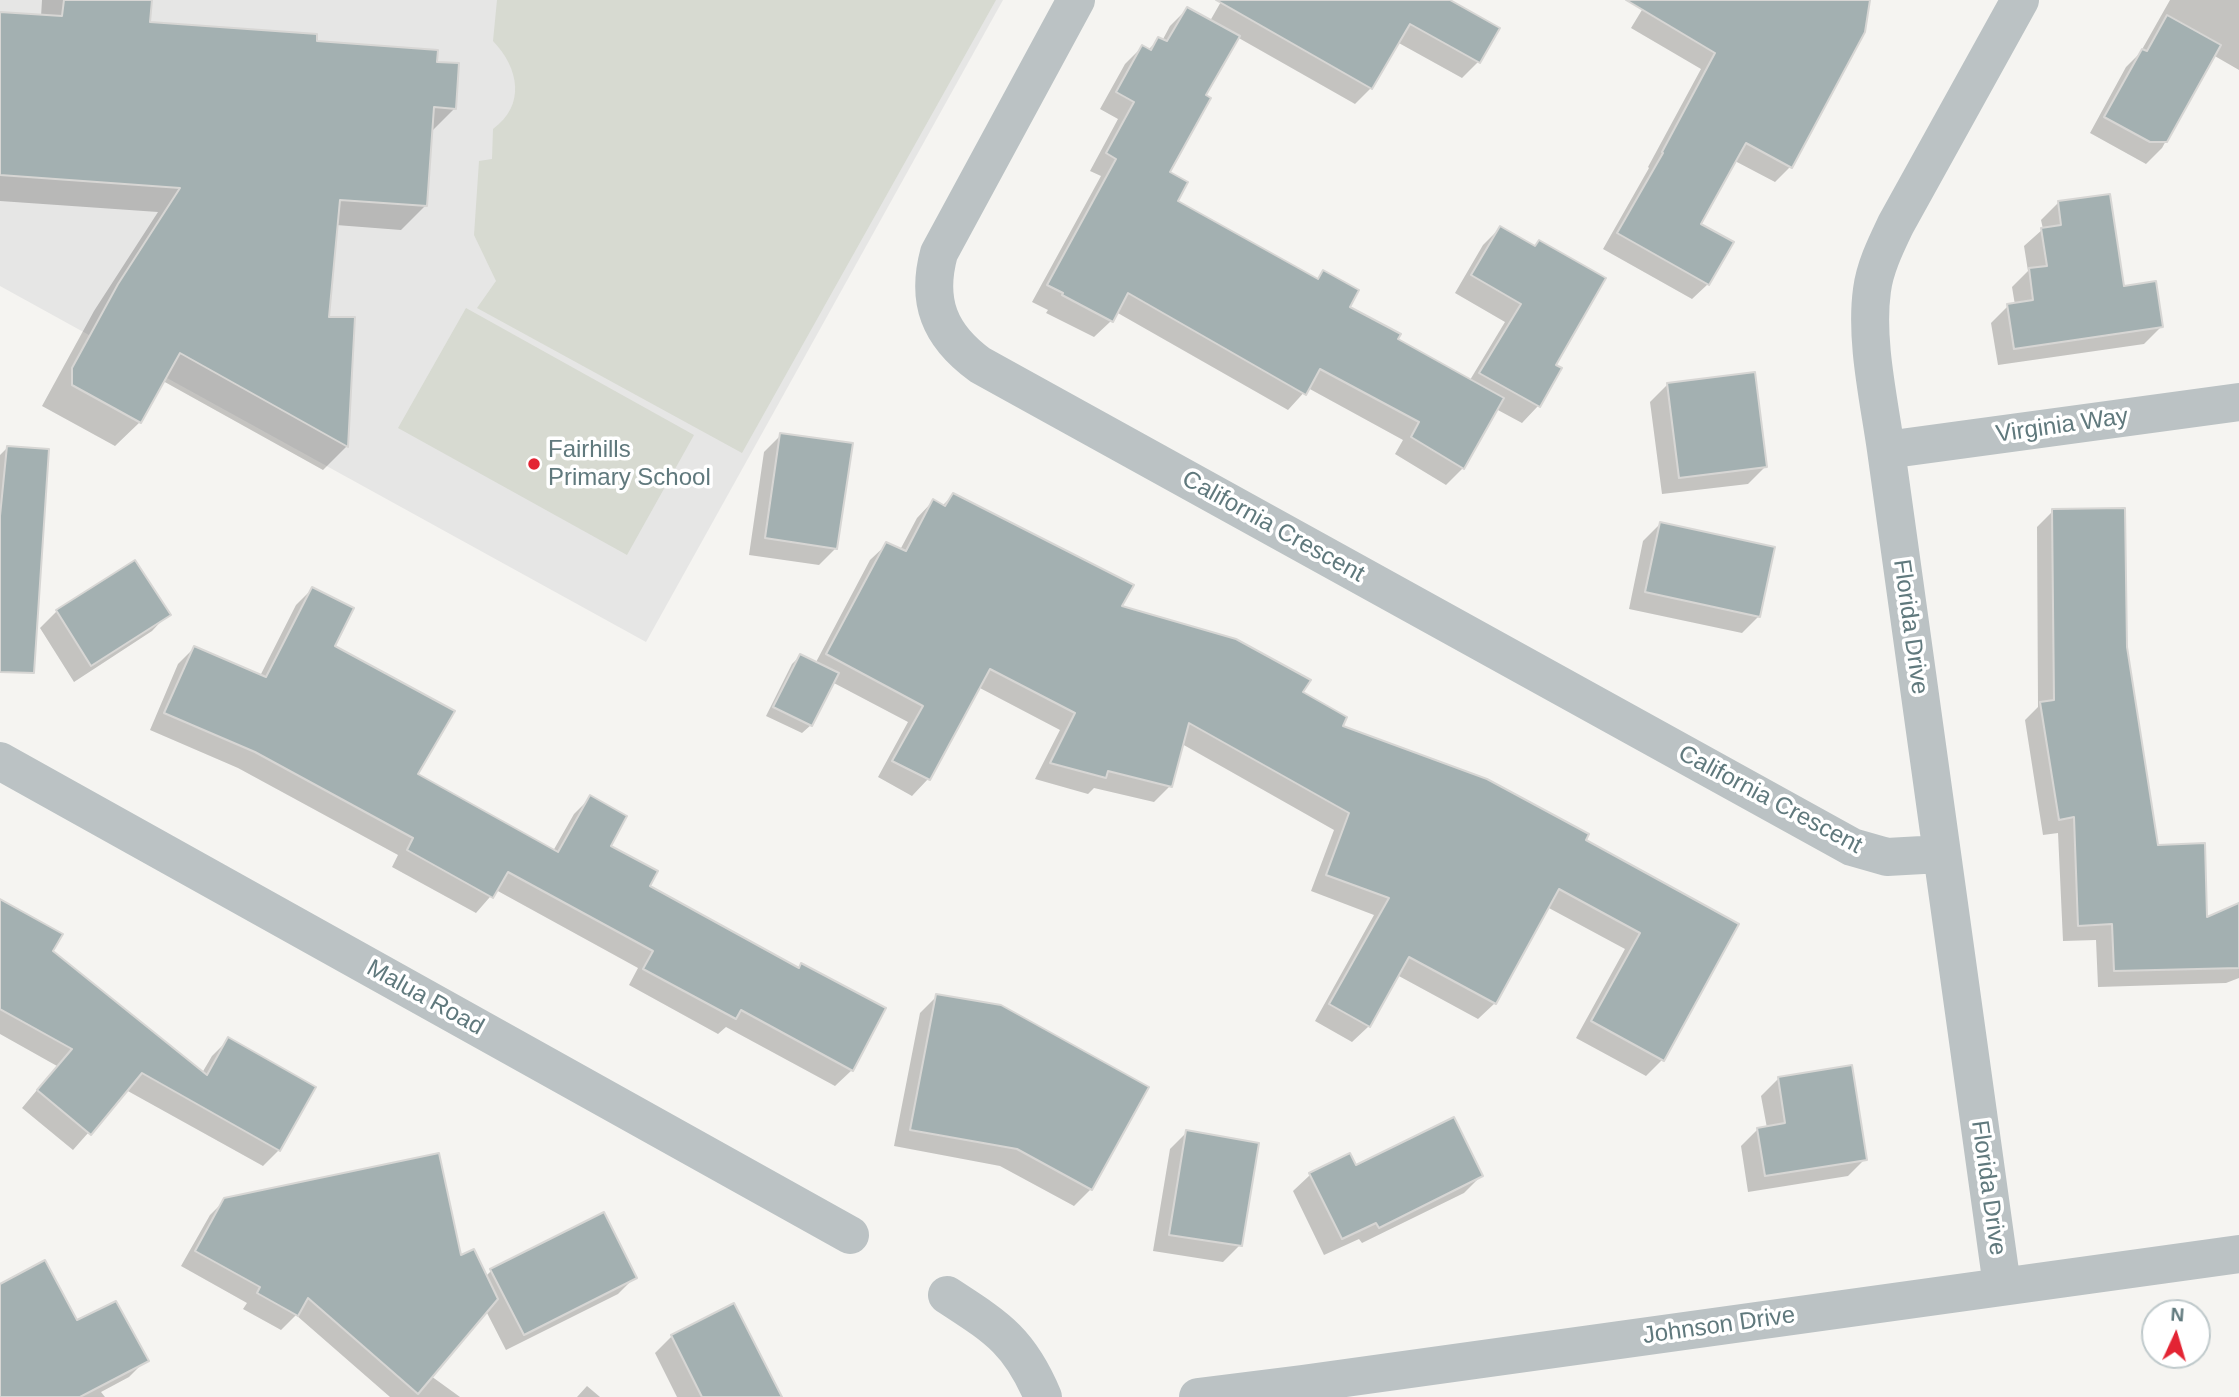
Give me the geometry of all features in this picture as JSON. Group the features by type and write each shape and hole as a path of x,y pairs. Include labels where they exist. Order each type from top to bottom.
{"street":[{"name":"California Crescent","path":"1076,0 939,253 932,287 934,303 950,336 965,354 1852,847 1887,857 1941,854"},
{"name":"Florida Drive","path":"2002,1286 1886,450 1871,321 1872,289 1881,258 1896,224 2020,0"},
{"name":"Virginia Way","path":"1886,450 2239,402"},
{"name":"Malua Road","path":"0,761 850,1235"},
{"name":"Johnson Drive","path":"1198,1397 2239,1254"},
{"path":"947,1295 1009,1339 1024,1360 1043,1397"}],"shaded area":[{"name":"Fairhills Primary School","path":"0,0 1003,0 646,642 0,286"},
{"path":"497,0 996,0 742,453 477,308 496,281 474,235 479,161 492,159 493,129 511,109 515,86 509,63 493,41"},
{"path":"466,308 694,435 627,555 398,428"}],"building":[{"path":"64,0 152,0 150,22 317,34 317,41 438,50 437,62 459,63 456,109 434,107 427,206 340,200 329,317 355,317 348,447 180,353 141,423 72,385 72,368 118,284 180,188 0,175 0,12 62,16"},
{"path":"1216,0 1450,0 1500,28 1480,63 1410,24 1372,89"},
{"path":"1626,0 1870,0 1865,32 1792,168 1746,143 1701,224 1734,242 1709,285 1617,233 1663,153 1715,53"},
{"path":"1187,7 1240,36 1206,95 1211,98 1170,172 1188,182 1178,201 1318,279 1323,270 1359,290 1350,307 1401,334 1398,339 1504,398 1464,469 1411,437 1419,422 1320,369 1306,395 1128,293 1113,322 1047,285 1116,159 1106,153 1134,102 1116,92 1142,45 1151,50 1158,37 1167,41"},
{"path":"2167,15 2221,45 2167,142 2150,142 2104,117 2142,49 2147,51"},
{"path":"2110,194 2124,286 2156,281 2163,327 2014,349 2007,304 2033,300 2029,268 2047,266 2041,228 2061,225 2058,201"},
{"path":"1500,226 1535,246 1539,240 1606,278 1556,365 1562,368 1540,407 1479,373 1521,304 1471,275"},
{"path":"1755,372 1767,467 1679,478 1667,383"},
{"path":"780,433 853,443 837,549 765,538"},
{"path":"7,446 49,449 34,673 0,672 0,516"},
{"path":"953,493 1134,585 1122,606 1236,639 1311,680 1303,692 1347,717 1343,726 1487,779 1589,834 1586,840 1739,924 1664,1061 1591,1021 1640,933 1559,889 1496,1004 1409,957 1370,1027 1329,1004 1389,898 1326,875 1349,813 1189,723 1172,787 1108,771 1106,778 1050,763 1075,713 990,669 930,780 892,761 923,706 826,654 886,542 906,551 933,499 945,506"},
{"path":"2125,508 2127,647 2158,845 2205,843 2207,917 2239,903 2239,968 2114,971 2112,924 2078,926 2074,817 2059,820 2040,702 2054,700 2052,509"},
{"path":"1660,522 1775,547 1760,617 1645,592"},
{"path":"135,560 171,615 91,666 56,610"},
{"path":"312,587 354,608 335,646 455,711 418,774 558,852 590,795 627,816 611,846 658,871 650,886 799,968 801,963 886,1008 853,1071 741,1010 736,1019 643,969 653,951 508,872 493,898 407,850 413,838 255,752 164,713 194,646 266,677"},
{"path":"800,654 839,673 812,726 773,707"},
{"path":"0,899 63,934 53,951 207,1075 228,1037 316,1087 280,1151 142,1073 91,1135 37,1090 72,1049 0,1009"},
{"path":"936,994 1001,1005 1149,1087 1092,1190 1017,1149 910,1130"},
{"path":"1852,1065 1867,1160 1765,1176 1757,1128 1785,1123 1778,1077"},
{"path":"1454,1117 1483,1176 1379,1228 1376,1223 1342,1239 1309,1173 1350,1153 1356,1165"},
{"path":"1186,1130 1259,1143 1242,1246 1169,1235"},
{"path":"439,1153 461,1255 474,1249 498,1299 418,1394 308,1298 298,1316 257,1293 260,1287 195,1251 224,1198"},
{"path":"604,1212 637,1278 524,1335 490,1269"},
{"path":"45,1260 77,1320 116,1301 149,1361 80,1397 0,1397 0,1284"},
{"path":"734,1303 782,1397 702,1397 671,1335"}],"place":[{"name":"Fairhills Primary School","path":"534,464"}]}
